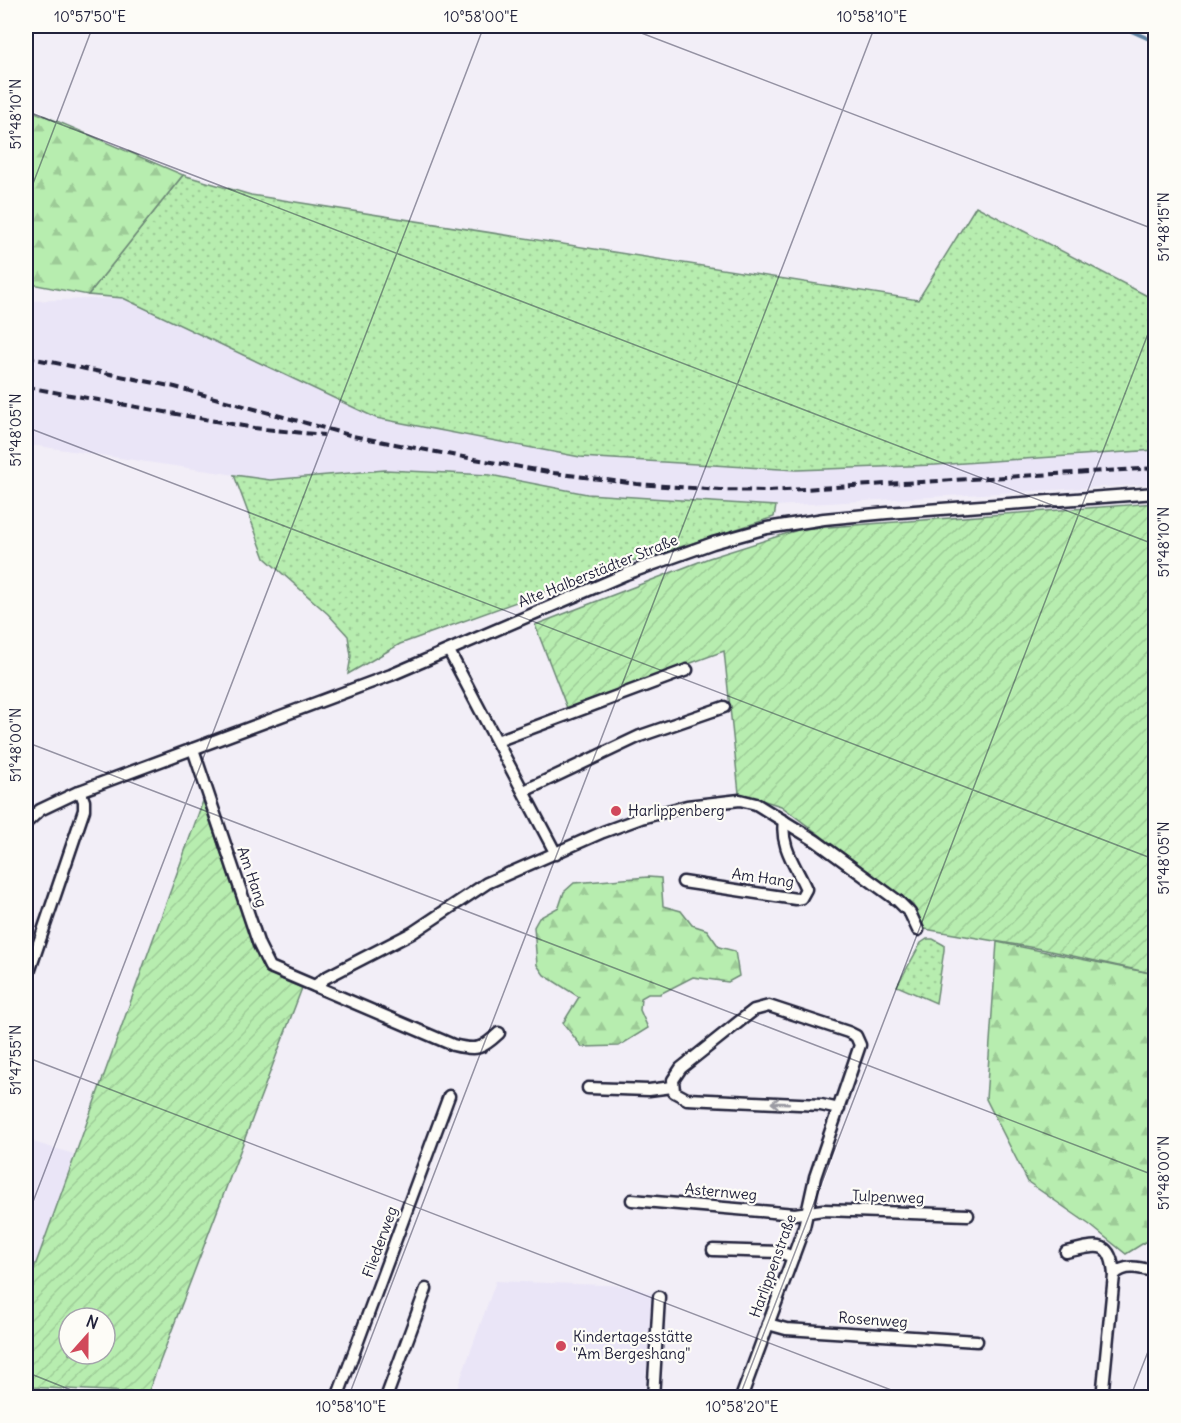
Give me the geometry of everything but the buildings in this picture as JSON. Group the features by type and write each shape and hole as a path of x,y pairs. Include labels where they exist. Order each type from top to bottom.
{"street":[{"name":"Alte Halberstädter Straße","path":"26,823 40,810 80,791 391,675 626,574 712,543 767,528 806,521 1155,493"},
{"path":"449,651 556,854"},
{"path":"497,741 687,670"},
{"path":"524,791 640,736 724,707"},
{"name":"Am Hang","path":"193,749 258,945 270,967 453,1045 477,1048 486,1045 499,1033"},
{"path":"26,981 84,810 84,801 80,791"},
{"path":"315,986 324,978 412,933 488,883 612,828 687,806 740,800 768,810 816,841 898,902 910,913 918,930"},
{"name":"Am Hang","path":"682,882 801,898 806,889 791,862 783,837 784,821"},
{"name":"Harlippenstraße","path":"672,1087 673,1080 681,1068 754,1010 768,1006 841,1029 856,1036 860,1045 815,1177 807,1213 793,1257 741,1398"},
{"path":"588,1088 650,1090 672,1087 680,1096 687,1099 821,1105 838,1109"},
{"name":"Fliederweg","path":"337,1398 449,1096"},
{"name":"Asternweg","path":"632,1200 807,1213"},
{"name":"Tulpenweg","path":"807,1213 823,1210 968,1215"},
{"path":"1066,1252 1094,1246 1106,1249 1111,1255 1114,1275 1102,1398"},
{"path":"713,1250 780,1252 793,1257"},
{"path":"1114,1275 1120,1269 1128,1267 1155,1272"},
{"path":"386,1398 426,1289"},
{"path":"653,1398 659,1297"},
{"name":"Rosenweg","path":"768,1324 786,1329 977,1341"}],"shaded area":[{"path":"123,298 376,418 580,457 797,470 935,465 1155,450 1155,484 776,506 591,495 490,475 385,470 270,480 26,446 26,301"},
{"path":"26,1140 74,1154 26,1291"},
{"name":"Kindertagesstätte \"Am Bergeshang\"","path":"496,1281 630,1286 652,1294 645,1397 454,1397"}],"green space":[{"path":"26,108 183,175 88,295 26,283"},
{"path":"183,175 251,195 918,300 976,206 1155,300 1155,450 935,465 797,470 580,457 376,418 123,298 88,295"},
{"path":"385,470 490,475 587,494 776,506 774,517 624,563 400,644 348,674 351,656 348,636 328,614 265,558 234,475 270,480"},
{"path":"1155,503 1155,974 1041,949 925,929 913,905 781,806 739,793 724,651 567,708 535,625 709,558 801,529"},
{"path":"203,801 263,968 302,988 148,1393 26,1387 26,1291"},
{"path":"661,878 663,906 681,911 692,925 707,930 719,947 735,951 739,976 728,982 693,977 660,994 648,994 641,998 640,1010 648,1028 619,1046 582,1047 563,1023 579,997 544,975 537,965 534,927 539,918 559,907 564,892 574,883"},
{"path":"927,939 933,939 944,945 936,1003 897,986 921,943"},
{"path":"997,942 1155,974 1155,1236 1126,1254 1090,1225 1028,1182 986,1099"}],"waterway":[{"path":"1120,26 1156,42"}],"railway":[{"path":"26,357 175,387 353,436 554,473 637,484 769,491 1156,468"},
{"path":"26,387 254,428 324,435"}],"place":[{"name":"Harlippenberg","path":"616,811"},
{"name":"Kindertagesstätte \"Am Bergeshang\"","path":"561,1346"}]}
